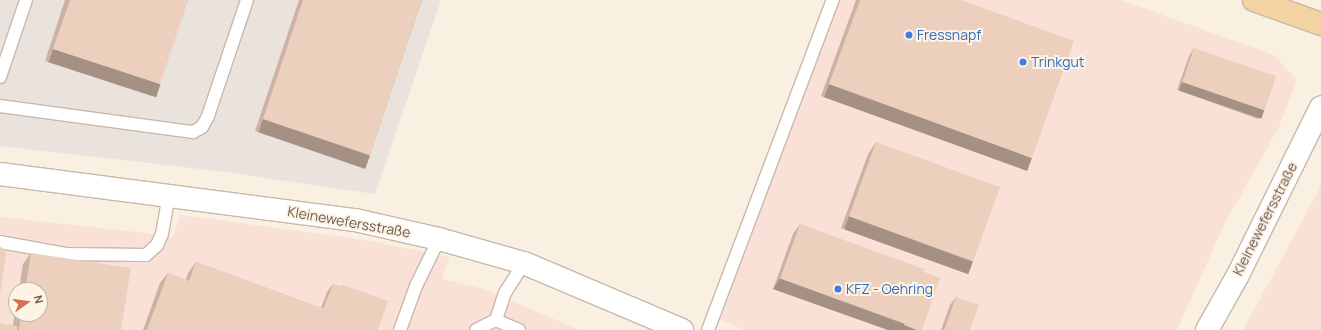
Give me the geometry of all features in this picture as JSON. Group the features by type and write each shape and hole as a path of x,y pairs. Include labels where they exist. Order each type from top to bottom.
{"main road":[{"path":"1254,0 1321,24"}],"street":[{"name":"Kleinewefersstraße","path":"1206,330 1238,275 1321,107"},
{"name":"Kleinewefersstraße","path":"0,174 355,220 439,239 524,263 674,328"}],"lane":[{"path":"0,77 26,0"},
{"path":"0,106 192,132 202,127 208,116 247,0"},
{"path":"708,330 833,0"},
{"path":"0,242 67,254 146,255 157,246 162,234 169,196"},
{"path":"400,330 416,286 439,239"},
{"path":"476,330 496,320 504,293 524,263"},
{"path":"496,320 519,330"}],"shaded area":[{"path":"0,0 441,0 375,194 218,171 0,146"},
{"path":"838,0 1121,0 1274,55 1297,80 1279,127 1224,225 1177,330 744,330 717,318"},
{"path":"1321,186 1321,330 1243,330"},
{"path":"180,215 359,239 449,257 442,279 483,289 580,330 0,330 0,217 173,236"}],"building":[{"path":"70,0 188,0 160,84 53,49"},
{"path":"303,0 422,0 370,155 263,119"},
{"path":"860,0 961,0 1074,41 1032,158 829,84"},
{"path":"1194,48 1276,76 1265,110 1182,82"},
{"path":"876,142 1000,187 973,261 849,216"},
{"path":"800,224 925,269 905,324 780,279"},
{"path":"0,246 6,253 0,295"},
{"path":"31,253 131,268 121,330 19,330 20,322 48,322 48,282 26,282"},
{"path":"196,262 379,329 171,330"},
{"path":"924,272 940,278 922,330 917,330 904,325"},
{"path":"168,273 189,281 171,330 147,330"},
{"path":"333,284 342,287 343,285 388,301 378,329 323,309"},
{"path":"956,297 979,305 970,330 944,330"},
{"path":"0,323 17,326 17,330 0,330"}],"place":[{"name":"Fressnapf","path":"909,35"},
{"name":"Trinkgut","path":"1023,62"},
{"name":"KFZ - Oehring","path":"838,289"}]}
